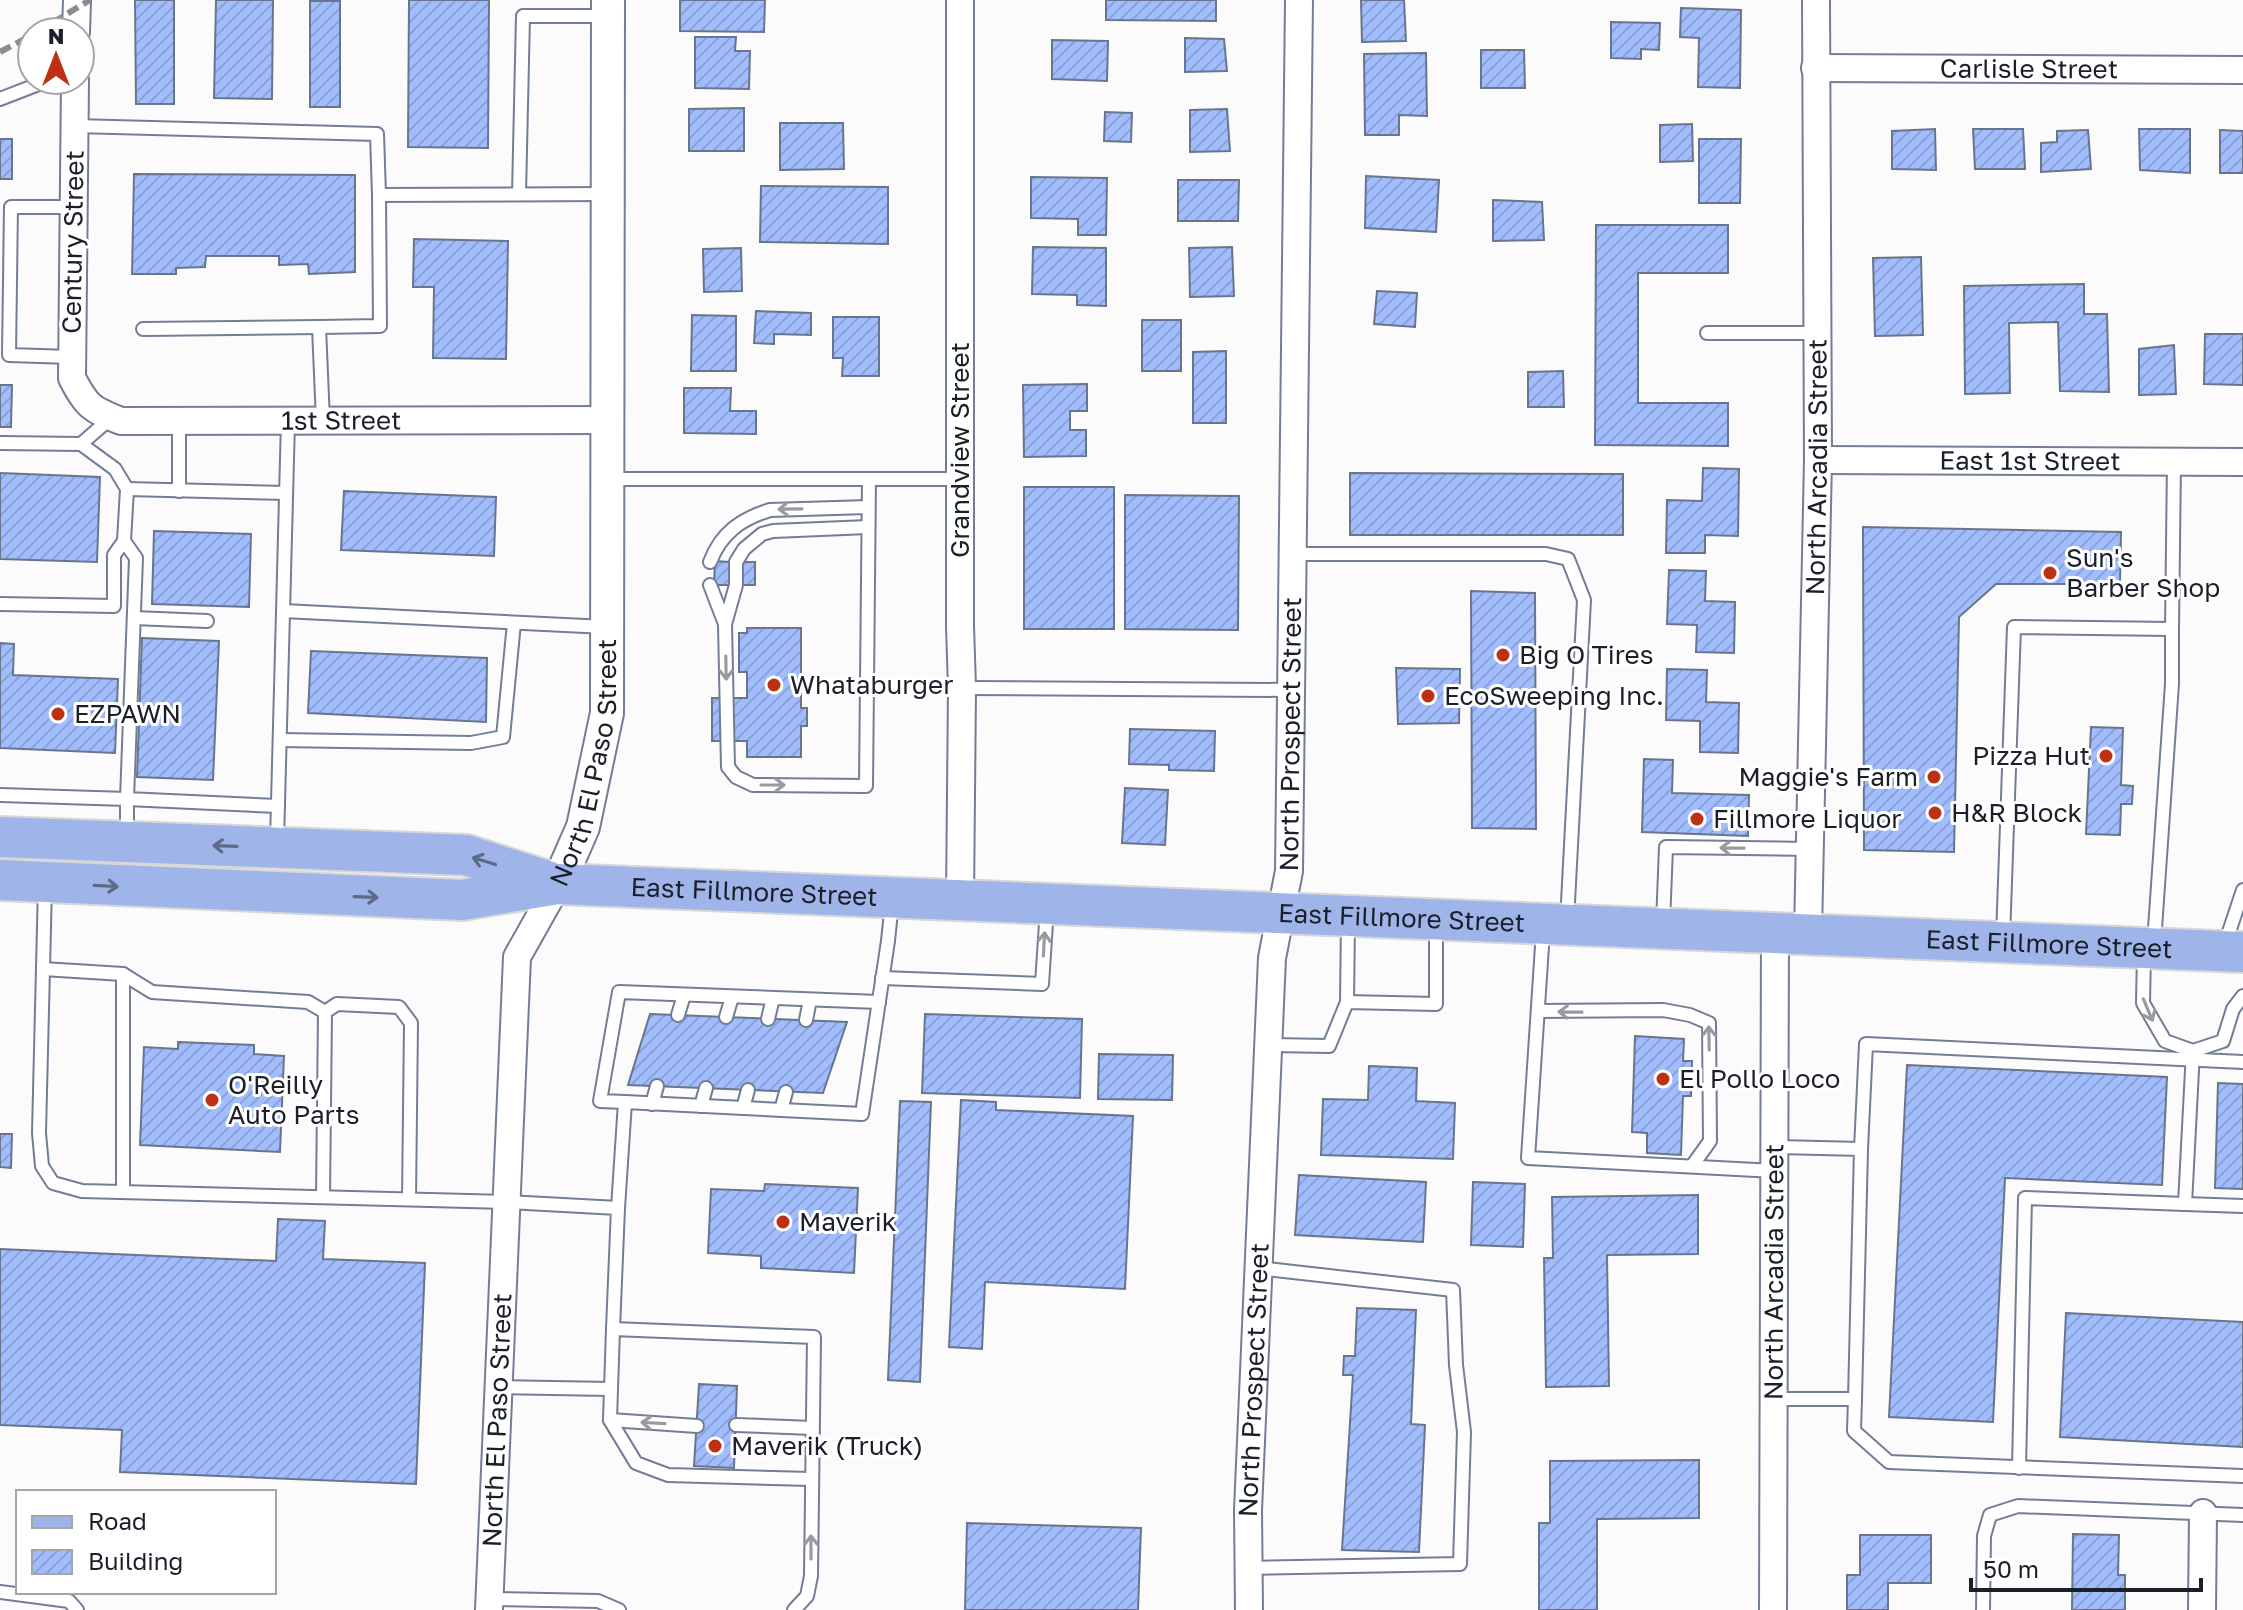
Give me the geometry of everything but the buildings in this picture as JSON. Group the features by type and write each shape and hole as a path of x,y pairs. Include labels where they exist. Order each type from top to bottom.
{"main road":[{"name":"East Fillmore Street","path":"0,837 466,855 558,884"},
{"name":"East Fillmore Street","path":"0,880 462,900 558,884 2233,951"}],"street":[{"name":"Grandview Street","path":"960,0 960,900"},
{"name":"North Prospect Street","path":"1249,1610 1248,1510 1272,958 1289,871 1299,0"},
{"name":"North Arcadia Street","path":"1773,1610 1775,1159 1792,932 1810,849 1818,460 1816,0"},
{"name":"North El Paso Street","path":"489,1604 517,957 558,884 583,827 607,713 608,8"},
{"name":"Carlisle Street","path":"1815,68 2243,70"},
{"name":"Century Street","path":"75,96 71,357 72,378 84,402"},
{"name":"1st Street","path":"84,402 121,421 606,420"},
{"name":"East 1st Street","path":"1818,460 2243,462"},
{"path":"2202,1610 2203,1513"}],"lane":[{"path":"519,194 523,16 608,8"},
{"path":"75,126 377,134 380,326 143,329"},
{"path":"379,195 606,194"},
{"path":"71,357 9,355 11,207 73,207"},
{"path":"319,327 323,421"},
{"path":"1707,333 1817,333"},
{"path":"81,444 112,417"},
{"path":"179,421 179,491"},
{"path":"277,848 288,421"},
{"path":"0,443 81,444 115,469 127,489 124,541 114,555 114,606 0,604"},
{"path":"2174,461 2172,684 2143,1003 2165,1041 2193,1056"},
{"path":"606,479 960,479"},
{"path":"868,527 773,531 762,534 744,549 736,562 736,585 725,624 728,767 736,777 753,785 866,786 869,479"},
{"path":"127,489 286,493"},
{"path":"710,562 716,547 727,533 754,515 770,510 868,507"},
{"path":"124,541 136,558 127,843"},
{"path":"1293,554 1546,554 1568,559 1584,600 1555,924 1538,1011 1528,1158 1692,1166 1861,1149"},
{"path":"710,585 725,624"},
{"path":"283,611 606,627"},
{"path":"134,618 207,621"},
{"path":"280,740 471,743 503,737 514,623"},
{"path":"2003,940 2014,627 2172,629"},
{"path":"962,688 1291,690"},
{"path":"0,795 278,806"},
{"path":"1663,928 1666,847 1810,849"},
{"path":"45,883 39,1133 42,1166 53,1183 82,1191 507,1202 618,1208"},
{"path":"2233,951 2243,890"},
{"path":"879,1002 619,992 600,1101 862,1114 879,1002 892,897"},
{"path":"882,978 1042,984 1047,903"},
{"path":"1268,1045 1329,1046 1347,1002 1349,916"},
{"path":"1347,1002 1436,1004 1436,919"},
{"path":"43,969 123,974 152,992 308,1002 325,1012"},
{"path":"123,974 123,1192"},
{"path":"678,1015 684,995"},
{"path":"2193,1056 2223,1041 2233,1009 2243,996"},
{"path":"726,1017 732,997"},
{"path":"768,1019 773,998"},
{"path":"806,1020 810,1000"},
{"path":"325,1012 337,1004 399,1007 411,1023 409,1199"},
{"path":"1538,1011 1663,1010 1690,1015 1709,1023 1710,1141 1692,1166"},
{"path":"323,1197 325,1012"},
{"path":"2243,1062 2193,1056 1866,1044 1854,1431 1889,1462 2243,1476"},
{"path":"2185,1204 2193,1056"},
{"path":"652,1104 657,1086"},
{"path":"701,1106 706,1088"},
{"path":"743,1108 748,1090"},
{"path":"781,1110 786,1092"},
{"path":"625,1102 610,1420 636,1463 668,1475 811,1479"},
{"path":"2019,1468 2025,1198 2243,1206"},
{"path":"1249,1568 1460,1564 1464,1432 1456,1365 1453,1290 1258,1268"},
{"path":"613,1329 814,1337 811,1576 807,1596 794,1610"},
{"path":"499,1387 611,1389"},
{"path":"1774,1399 1855,1399"},
{"path":"610,1420 697,1426"},
{"path":"736,1425 812,1428"},
{"path":"1983,1610 1984,1536 1990,1515 2018,1506 2243,1515"},
{"path":"0,1592 69,1601 77,1610"},
{"path":"489,1604 598,1601 619,1610"}],"railway":[{"path":"64,16 90,0"},
{"path":"0,52 16,44"}],"place":[{"name":"Sun's Barber Shop","path":"2050,573"},
{"name":"Big O Tires","path":"1503,655"},
{"name":"Whataburger","path":"774,685"},
{"name":"EcoSweeping Inc.","path":"1428,696"},
{"name":"EZPAWN","path":"58,714"},
{"name":"Pizza Hut","path":"2106,756"},
{"name":"Maggie's Farm","path":"1934,777"},
{"name":"H&R Block","path":"1935,813"},
{"name":"Fillmore Liquor","path":"1697,819"},
{"name":"El Pollo Loco","path":"1663,1079"},
{"name":"O'Reilly Auto Parts","path":"212,1100"},
{"name":"Maverik","path":"783,1222"},
{"name":"Maverik (Truck)","path":"715,1446"}]}
